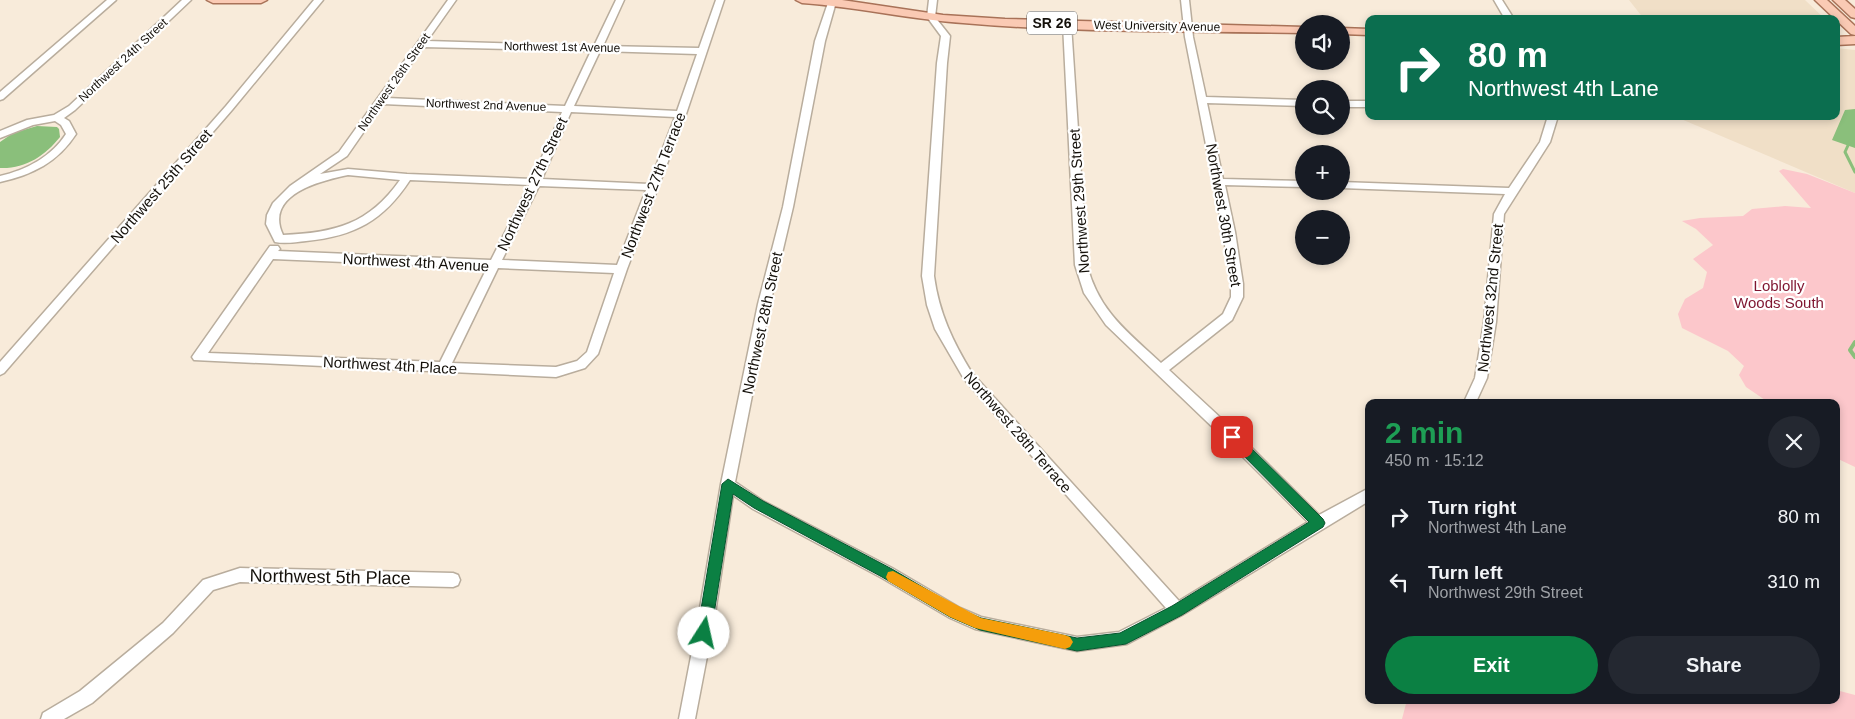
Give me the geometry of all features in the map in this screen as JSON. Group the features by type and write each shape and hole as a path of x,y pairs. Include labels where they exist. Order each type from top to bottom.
{"main road":[{"path":"213,0 261,0"},
{"name":"West University Avenue","path":"802,0 832,2 931,17 981,21 1295,30"},
{"path":"1821,0 1837,15"},
{"path":"1839,0 1855,15"},
{"path":"1840,18 1855,32"},
{"path":"1350,31 1365,32"},
{"path":"1840,33 1855,32"},
{"path":"1840,41 1855,40"}],"street":[{"path":"0,97 112,0"},
{"name":"Northwest 24th Street","path":"0,135 31,122 58,118 72,108 187,0"},
{"name":"Northwest 25th Street","path":"0,370 229,108 319,0"},
{"name":"Northwest 26th Street","path":"279,239 272,224 272,215 277,204 294,188 343,154 452,0"},
{"name":"Northwest 27th Street","path":"443,368 536,182 596,48 620,0"},
{"name":"Northwest 27th Terrace","path":"581,365 592,354 651,187 681,114 720,0"},
{"path":"931,17 933,0"},
{"name":"Northwest 30th Street","path":"1161,370 1228,317 1237,297 1238,284 1220,182 1188,27 1185,0"},
{"path":"1498,0 1507,15"},
{"name":"Northwest 28th Street","path":"688,719 728,484 764,304 788,207 820,41 832,2"},
{"name":"Northwest 28th Terrace","path":"931,17 946,36 942,63 928,276 930,301 941,334 968,376 1177,610"},
{"name":"Northwest 29th Street","path":"1067,24 1081,265 1086,288 1100,312 1232,437 1318,523"},
{"name":"Northwest 1st Avenue","path":"421,44 703,51"},
{"path":"1203,100 1295,103"},
{"name":"Northwest 2nd Avenue","path":"382,101 681,114"},
{"path":"1350,104 1365,104"},
{"path":"0,179 42,162 67,142 71,134 69,128 58,118"},
{"name":"Northwest 32nd Street","path":"1471,399 1481,378 1490,322 1499,214 1545,142 1552,120"},
{"path":"333,162 348,172 407,177 651,187"},
{"name":"Northwest 26th Street","path":"294,188 321,177 348,172"},
{"path":"272,255 279,239 323,237 361,224 392,201 407,177"},
{"path":"1220,182 1295,184"},
{"path":"1350,185 1512,191"},
{"name":"Northwest 4th Avenue","path":"272,255 494,266 621,269"},
{"name":"Northwest 4th Place","path":"272,255 239,297 198,357 556,372 581,365"},
{"path":"728,484 758,505 887,573 955,613 980,624 1077,644 1121,639 1177,610 1365,496"},
{"name":"Northwest 5th Place","path":"49,719 86,698 168,628 208,585 240,575 453,580"}],"shaded area":[{"path":"1629,0 1805,0 1821,15 1641,15"},
{"path":"1840,48 1855,50 1855,193 1683,120 1840,120"},
{"path":"1855,109 1855,148 1832,140 1845,110"},
{"path":"37,126 57,127 60,137 48,150 34,160 18,166 0,168 0,142 13,133"}],"green space":[{"name":"Loblolly Woods South","path":"1783,169 1807,174 1855,193 1855,467 1840,460 1840,399 1764,399 1746,387 1739,375 1744,366 1728,351 1682,328 1678,314 1685,299 1703,288 1707,272 1693,259 1713,245 1696,229 1682,221 1700,218 1743,216 1752,209 1785,206 1811,208 1779,171"},
{"path":"1840,691 1855,695 1855,719 1402,719 1406,704 1840,704"}],"waterway":[{"path":"1850,141 1845,152 1855,172"},
{"path":"1855,342 1850,350 1855,357"}],"slow traffic":[{"path":"893,577 955,613 980,624 1065,642"}],"route":[{"path":"704,633 728,484 758,505 887,573 955,613 980,624 1077,644 1121,639 1214,589 1318,523 1232,437"}]}
